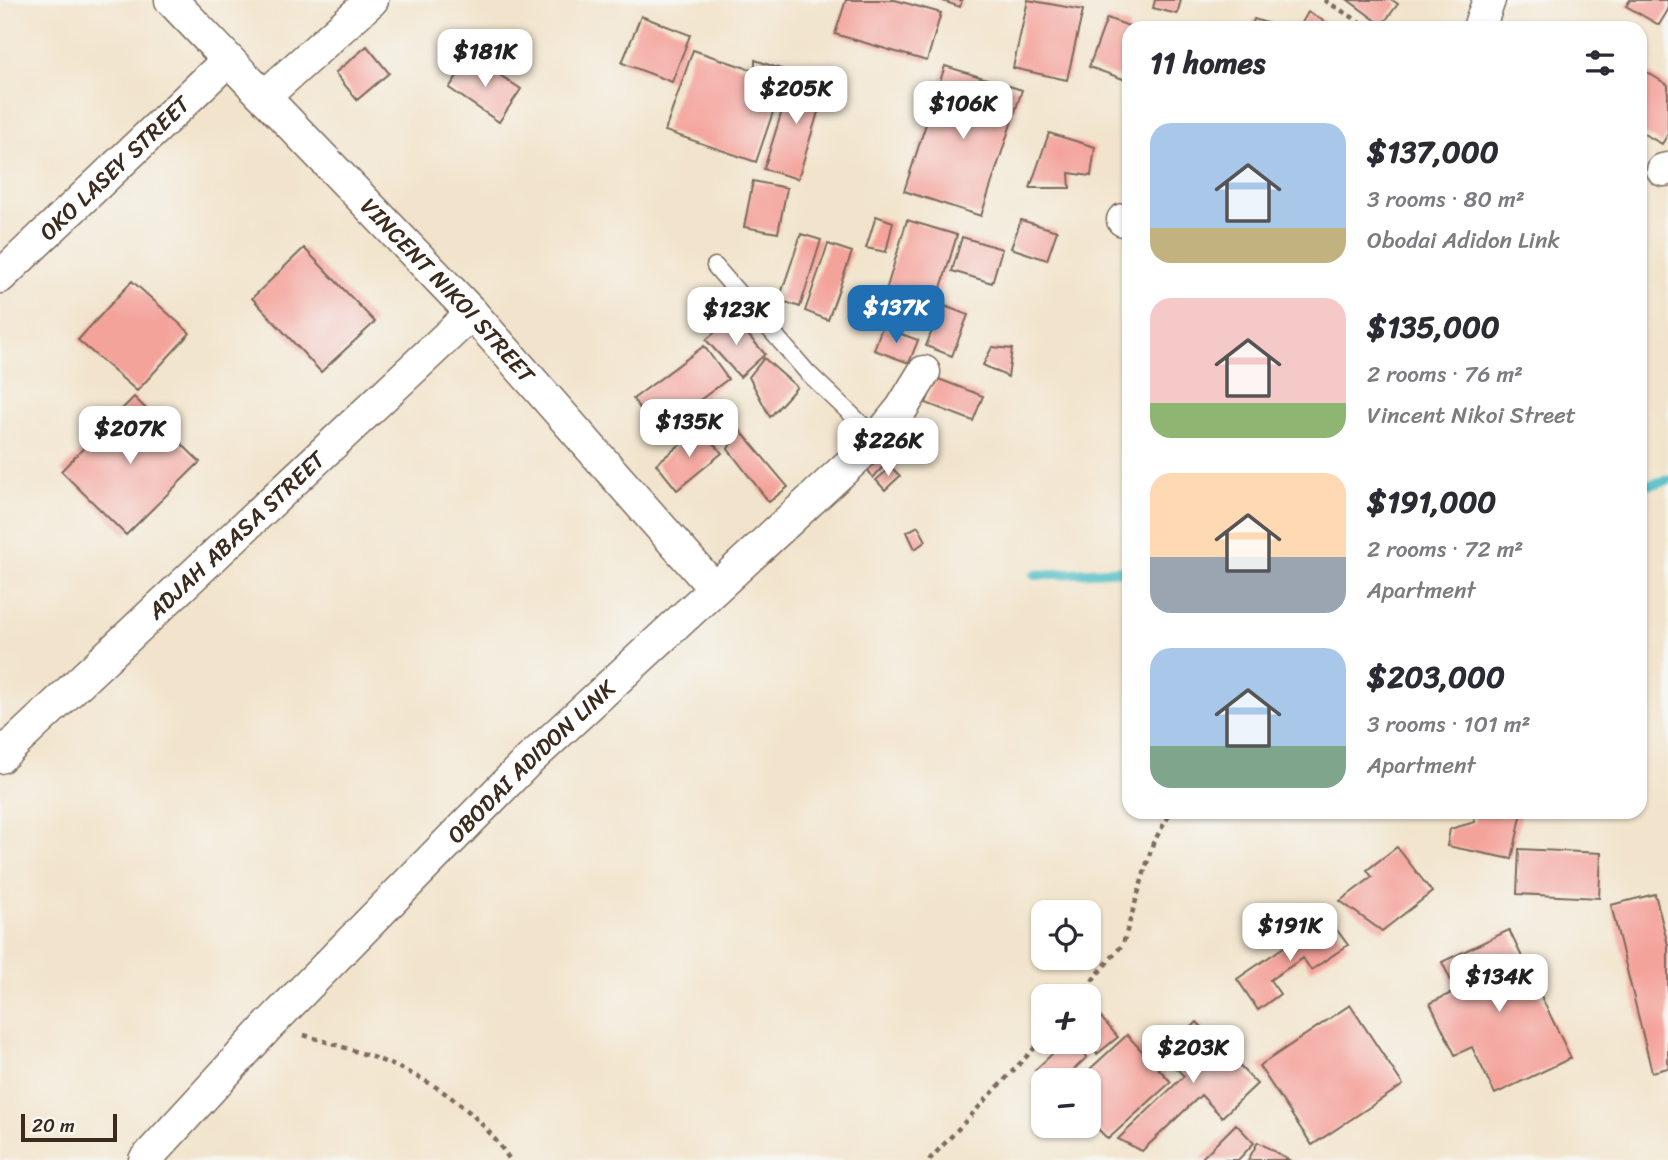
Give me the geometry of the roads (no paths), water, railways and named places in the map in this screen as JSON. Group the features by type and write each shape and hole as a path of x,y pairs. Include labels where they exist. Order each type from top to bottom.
{"street":[{"name":"VINCENT NIKOI STREET","path":"171,0 472,313 714,588"},
{"path":"265,96 372,0"},
{"path":"1482,21 1489,0"},
{"name":"OKO LASEY STREET","path":"0,277 228,60"},
{"name":"ADJAH ABASA STREET","path":"0,757 472,313"},
{"name":"OBODAI ADIDON LINK","path":"145,1160 270,1024 525,764 877,439 902,408 924,372"}],"lane":[{"path":"715,267 807,372 877,439"}],"waterway":[{"path":"1647,485 1668,480"},
{"path":"1035,575 1122,570"}]}
